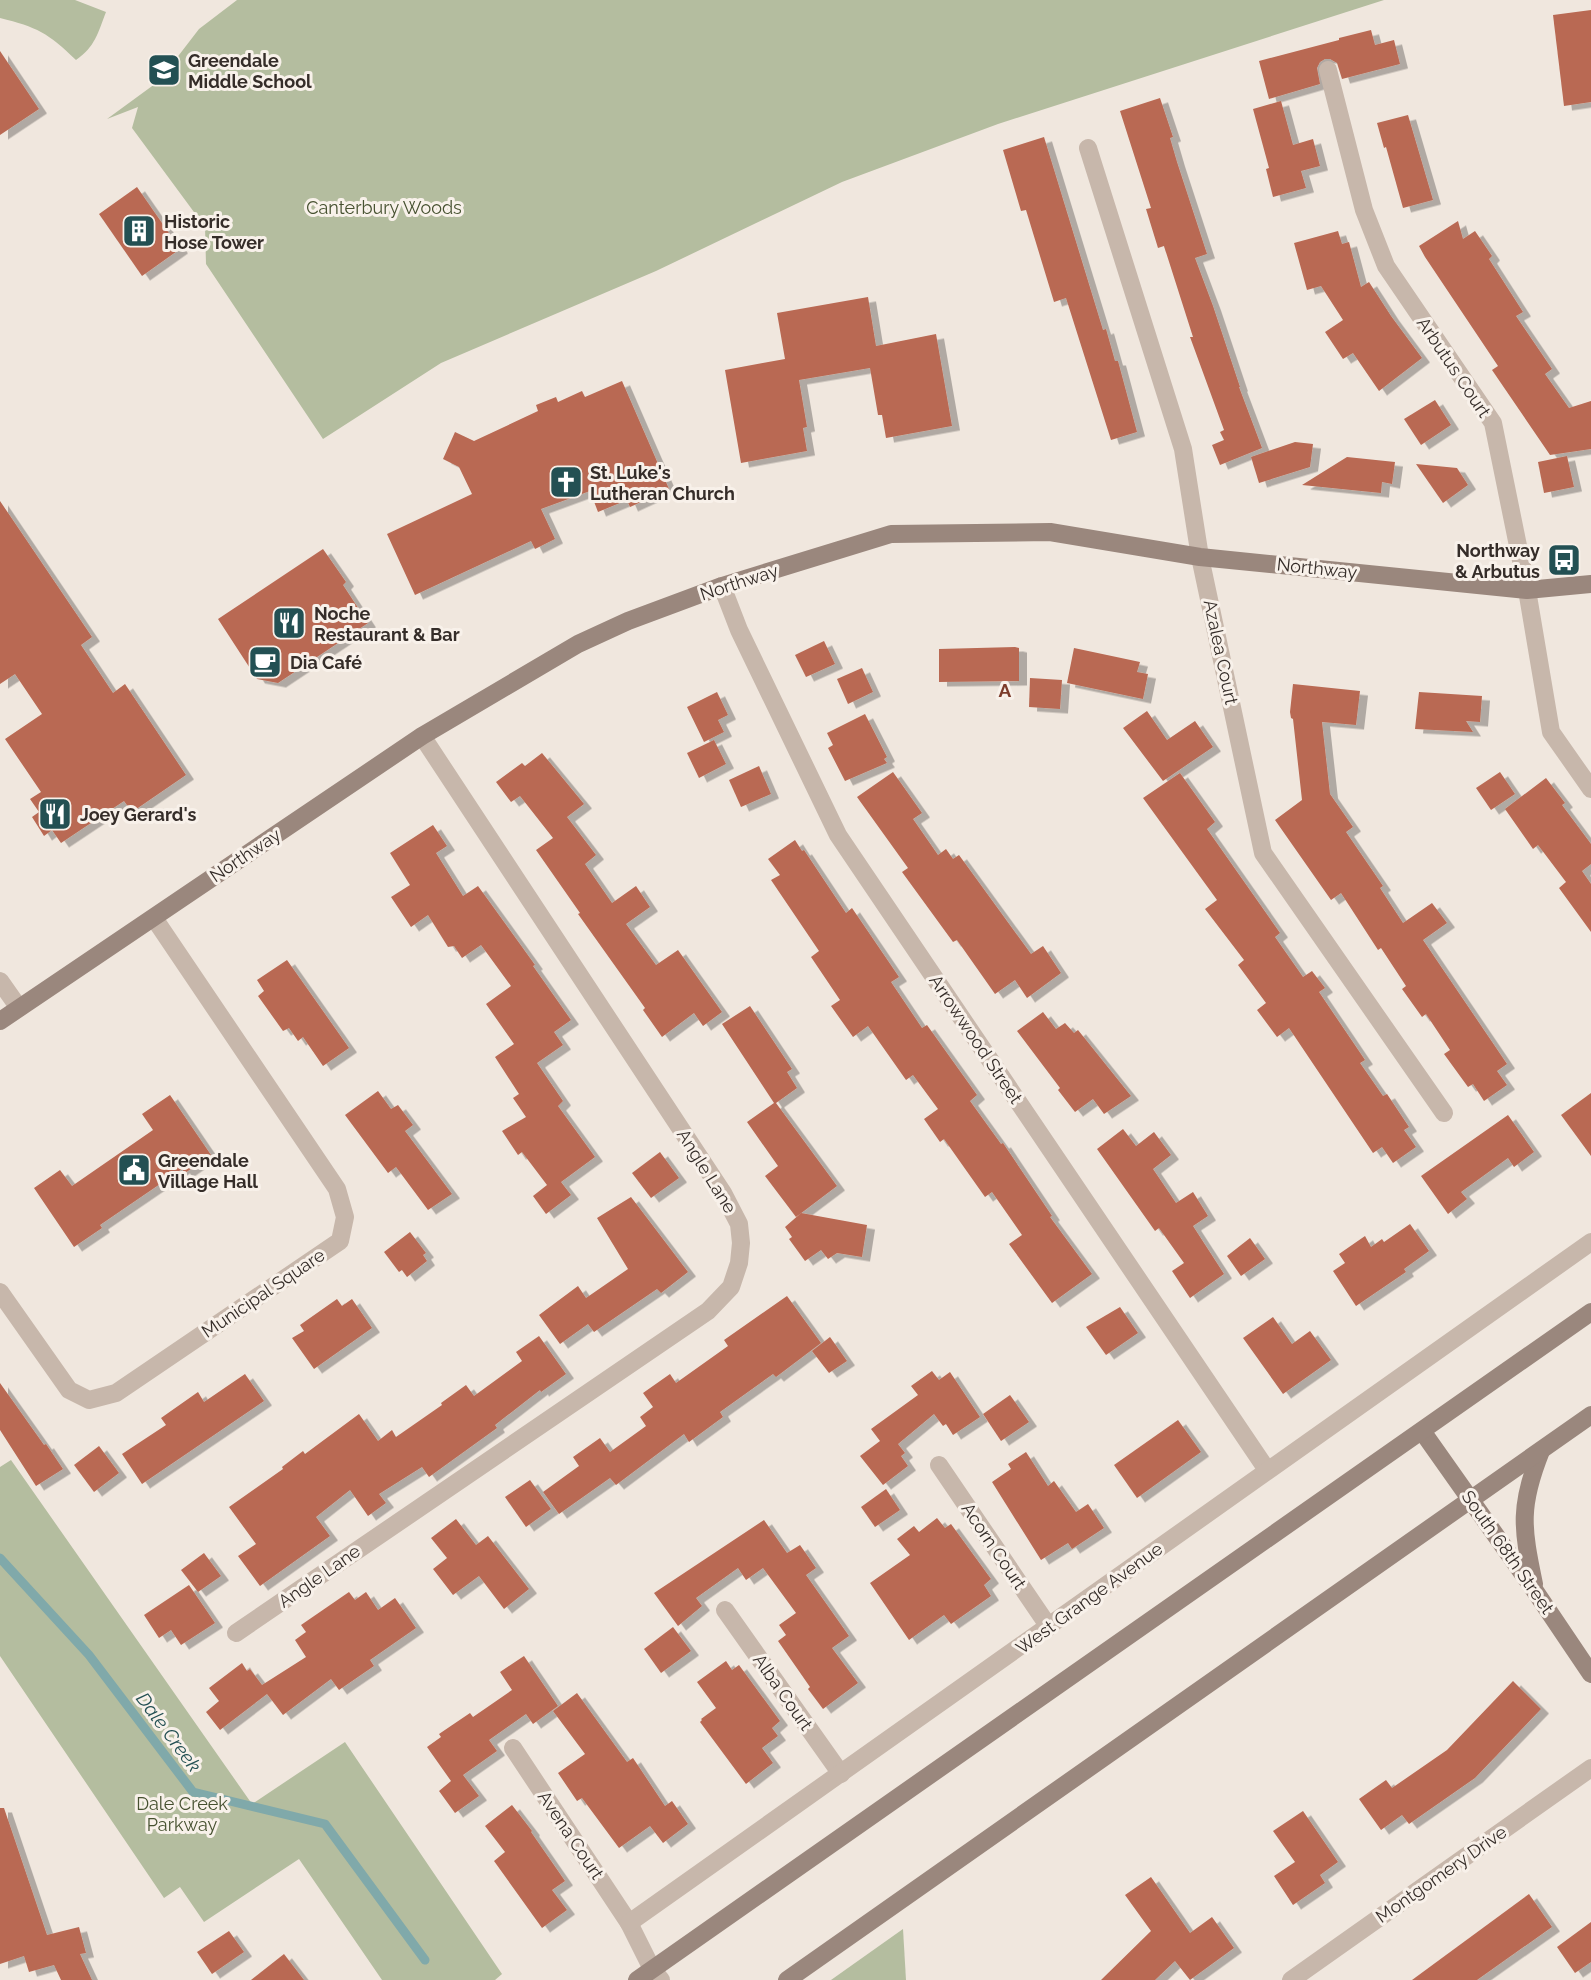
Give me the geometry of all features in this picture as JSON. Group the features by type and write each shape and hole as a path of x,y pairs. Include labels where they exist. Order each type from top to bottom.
{"street":[{"name":"Arbutus Court","path":"1328,70 1364,210 1386,267 1493,423 1527,590 1551,732 1591,789"},
{"name":"Azalea Court","path":"1088,148 1183,449 1200,556 1263,853 1444,1113"},
{"name":"Northway","path":"0,1021 422,736 578,645 628,621 722,586 891,534 1050,532 1200,556 1527,590 1591,584"},
{"name":"Arrowwood Street","path":"722,586 739,630 838,835 1268,1470"},
{"name":"Angle Lane","path":"236,1633 708,1311 731,1287 739,1263 739,1224 723,1193 422,736"},
{"name":"Municipal Square","path":"0,1292 69,1390 89,1399 116,1393 340,1241 345,1217 337,1189 154,918"},
{"path":"0,981 19,1008"},
{"name":"West Grange Avenue","path":"629,1923 1591,1242"},
{"path":"629,1923 650,1976 1591,1312"},
{"path":"787,1980 1591,1415"},
{"name":"South 68th Street","path":"1422,1431 1591,1674"},
{"path":"1535,1591 1524,1539 1524,1509 1530,1480 1541,1450"},
{"name":"Acorn Court","path":"939,1465 1049,1627"},
{"name":"Alba Court","path":"725,1610 841,1774"},
{"name":"Avena Court","path":"513,1748 629,1923"},
{"name":"Montgomery Drive","path":"1291,1980 1591,1768"}],"green space":[{"path":"0,0 75,0 106,12 92,45 76,60 41,32 0,18"},
{"name":"Canterbury Woods","path":"237,0 1384,0 998,124 842,182 656,271 441,363 323,439 206,264 205,227 132,128 138,107 107,119 159,81 199,29"},
{"name":"Dale Creek Parkway","path":"11,1460 252,1804 345,1742 502,1974 495,1980 382,1980 299,1859 204,1922 180,1887 164,1898 0,1656 0,1467"},
{"path":"903,1929 906,1980 831,1980"}],"building":[{"path":"1591,10 1591,102 1564,106 1553,15"},
{"path":"1371,30 1375,45 1394,40 1400,64 1342,79 1337,63 1325,59 1317,68 1320,84 1269,99 1259,61"},
{"path":"0,51 39,109 0,135"},
{"path":"1160,98 1173,137 1170,138 1177,162 1207,254 1195,258 1262,448 1220,465 1212,445 1224,440 1220,432 1224,430 1190,337 1193,337 1164,246 1158,248 1146,209 1151,208 1120,111"},
{"path":"1281,101 1293,145 1313,139 1320,166 1301,171 1306,188 1273,197 1266,169 1269,168 1253,109"},
{"path":"1408,115 1433,200 1403,208 1377,123"},
{"path":"1044,137 1103,330 1106,329 1115,361 1118,361 1137,432 1111,440 1066,298 1054,302 1026,210 1021,211 1003,150"},
{"name":"Historic Hose Tower","path":"137,187 180,249 142,276 99,214"},
{"path":"1458,221 1463,239 1475,231 1492,256 1489,259 1523,312 1516,316 1552,369 1545,374 1569,408 1591,401 1591,449 1550,455 1492,370 1498,366 1425,257 1419,246"},
{"path":"1338,231 1342,244 1349,242 1361,287 1369,282 1422,358 1379,391 1353,353 1343,359 1325,332 1343,320 1321,286 1307,290 1294,243"},
{"path":"868,297 876,346 936,334 952,426 886,438 882,415 878,415 870,368 799,380 807,427 803,428 807,451 741,463 725,370 785,359 777,313"},
{"name":"St. Luke's Lutheran Church","path":"622,381 669,489 630,507 627,500 598,512 590,491 541,509 555,539 535,549 531,541 415,595 387,534 472,494 459,467 443,459 455,432 474,441 538,411 536,405 556,397 558,402 582,391 585,397"},
{"path":"1435,400 1451,425 1421,445 1404,419"},
{"path":"1295,442 1313,444 1310,467 1259,483 1251,457"},
{"path":"1567,456 1574,487 1544,493 1538,462"},
{"path":"1347,457 1395,462 1392,484 1382,482 1381,493 1302,485"},
{"path":"1416,464 1457,468 1468,485 1443,503"},
{"path":"0,501 92,637 81,645 113,693 125,684 186,775 132,812 124,801 61,843 52,830 44,836 32,817 39,812 30,799 41,792 5,739 42,714 15,674 0,684"},
{"path":"323,549 346,582 343,585 368,623 278,683 257,679 218,619"},
{"path":"824,641 835,664 806,677 795,655"},
{"path":"1019,648 1019,681 939,682 939,649"},
{"path":"1074,648 1140,662 1137,672 1148,674 1143,699 1067,683"},
{"path":"862,668 873,692 848,704 837,679"},
{"path":"1030,678 1062,680 1060,709 1029,707"},
{"path":"1293,684 1360,691 1356,725 1322,722 1330,794 1353,827 1346,832 1383,886 1380,888 1403,923 1432,903 1447,923 1423,940 1507,1064 1497,1071 1507,1085 1484,1101 1473,1084 1468,1087 1444,1054 1450,1050 1426,1014 1422,1017 1402,989 1406,986 1381,948 1378,950 1341,893 1331,900 1275,820 1302,800 1290,712"},
{"path":"717,692 728,715 718,720 724,732 704,742 687,707"},
{"path":"1419,692 1482,696 1480,722 1466,721 1473,732 1415,729"},
{"path":"1147,711 1167,740 1195,721 1213,747 1163,781 1123,728"},
{"path":"865,714 887,757 884,759 887,763 845,781 828,748 833,745 827,733"},
{"path":"714,740 726,764 699,778 687,753"},
{"path":"542,753 584,804 567,817 596,855 585,864 612,903 636,886 650,907 626,924 656,965 678,950 722,1012 703,1026 694,1013 662,1037 643,1010 645,1008 536,850 553,838 520,796 511,802 496,782 522,763 525,766"},
{"path":"759,766 771,794 741,807 729,780"},
{"path":"893,772 922,813 913,819 938,855 946,849 953,859 959,855 1031,954 1043,946 1061,973 1027,998 1015,980 995,994 957,940 953,942 902,872 908,868 857,797"},
{"path":"1500,772 1515,794 1491,810 1476,788"},
{"path":"1180,773 1215,822 1207,829 1280,933 1275,937 1303,977 1312,971 1325,988 1319,992 1365,1060 1360,1063 1383,1096 1387,1094 1409,1127 1404,1130 1416,1147 1393,1163 1382,1147 1373,1153 1289,1028 1277,1037 1257,1010 1266,1003 1238,965 1244,960 1205,909 1217,900 1143,798"},
{"path":"1546,778 1591,844 1591,864 1582,871 1591,884 1591,932 1559,888 1566,882 1538,845 1533,849 1505,809"},
{"path":"433,825 447,846 436,853 463,896 478,886 571,1020 554,1032 563,1045 537,1063 563,1101 558,1106 595,1157 561,1182 571,1195 546,1214 533,1196 547,1185 522,1152 518,1155 502,1131 526,1117 513,1098 519,1094 495,1057 514,1044 486,1004 511,986 481,945 462,958 454,946 448,947 428,915 411,927 391,897 410,885 390,853"},
{"path":"795,840 846,913 852,908 899,977 891,982 922,1028 927,1025 977,1095 970,1101 1001,1144 1003,1143 1052,1216 1050,1217 1092,1274 1052,1303 1009,1244 1022,1235 992,1192 985,1197 944,1139 940,1142 924,1119 938,1109 913,1075 906,1080 868,1026 853,1037 831,1006 840,1000 811,957 819,951 771,880 780,875 768,859"},
{"path":"287,960 349,1048 323,1066 303,1037 298,1041 289,1028 283,1031 258,996 264,991 257,980"},
{"path":"750,1006 792,1069 787,1072 797,1088 776,1103 837,1186 796,1217 765,1176 778,1166 747,1122 774,1103 722,1024"},
{"path":"1043,1012 1056,1029 1065,1023 1074,1033 1078,1030 1131,1096 1104,1114 1093,1099 1075,1112 1017,1031"},
{"path":"378,1091 391,1109 398,1105 413,1125 405,1131 452,1194 428,1210 396,1167 388,1173 345,1115"},
{"path":"1591,1093 1591,1156 1561,1115"},
{"name":"Greendale Village Hall","path":"170,1095 211,1155 185,1173 182,1169 100,1225 102,1228 74,1247 34,1188 60,1170 72,1186 153,1130 142,1114"},
{"path":"1508,1115 1534,1152 1514,1167 1508,1158 1461,1192 1467,1199 1448,1214 1421,1176"},
{"path":"1123,1129 1136,1146 1154,1132 1171,1155 1153,1169 1176,1203 1193,1192 1208,1216 1193,1226 1224,1274 1190,1298 1172,1271 1184,1263 1159,1228 1155,1231 1097,1149"},
{"path":"660,1152 679,1178 651,1198 632,1173"},
{"path":"631,1197 688,1272 661,1293 657,1289 594,1332 588,1324 560,1344 539,1315 578,1286 586,1298 628,1269 597,1218"},
{"path":"801,1213 867,1225 862,1257 837,1253 828,1259 821,1250 805,1261 789,1239 792,1237 785,1227"},
{"path":"1410,1224 1429,1251 1404,1269 1406,1272 1356,1306 1333,1271 1345,1263 1339,1254 1365,1236 1371,1247 1382,1239 1384,1242"},
{"path":"410,1232 426,1253 423,1255 427,1261 407,1277 402,1270 399,1272 384,1252"},
{"path":"1250,1238 1265,1259 1241,1276 1227,1256"},
{"path":"787,1296 821,1343 776,1377 773,1374 720,1412 723,1417 689,1442 684,1434 616,1485 610,1478 559,1514 543,1492 579,1466 573,1457 600,1438 610,1452 646,1426 640,1417 653,1407 643,1393 670,1374 676,1383 728,1346 724,1340"},
{"path":"337,1299 342,1306 352,1299 372,1328 314,1369 292,1338 304,1331 300,1325"},
{"path":"1120,1307 1138,1333 1106,1355 1086,1327"},
{"path":"1273,1317 1292,1344 1310,1331 1331,1360 1283,1394 1243,1338"},
{"path":"539,1336 566,1374 541,1392 540,1390 495,1425 497,1428 429,1477 422,1467 379,1494 386,1503 368,1516 350,1490 316,1517 330,1536 260,1586 238,1556 256,1544 229,1507 283,1469 282,1467 303,1451 305,1454 359,1414 378,1441 392,1430 396,1437 466,1385 474,1396 522,1361 516,1352"},
{"path":"830,1337 847,1361 829,1373 812,1351"},
{"path":"932,1371 939,1380 950,1372 980,1417 953,1435 946,1424 943,1426 934,1414 898,1444 905,1453 901,1456 908,1466 883,1485 860,1456 880,1441 871,1429 918,1395 911,1386"},
{"path":"245,1374 264,1401 142,1484 122,1454 166,1425 161,1418 198,1392 204,1402"},
{"path":"0,1383 63,1469 36,1486 0,1430"},
{"path":"1010,1395 1029,1422 1001,1441 983,1414"},
{"path":"1178,1420 1201,1452 1137,1498 1114,1465"},
{"path":"99,1446 119,1473 94,1492 74,1465"},
{"path":"1026,1452 1048,1486 1054,1481 1076,1512 1088,1504 1104,1528 1072,1549 1068,1543 1041,1560 992,1482 1011,1469 1008,1464"},
{"path":"530,1480 551,1509 526,1527 505,1497"},
{"path":"886,1489 900,1510 875,1527 861,1507"},
{"path":"937,1518 945,1528 951,1524 991,1579 984,1585 991,1596 951,1624 944,1615 909,1640 870,1583 910,1555 897,1539 914,1526 919,1532"},
{"path":"456,1519 476,1545 488,1536 529,1589 504,1609 479,1576 453,1595 433,1569 447,1558 431,1538"},
{"path":"764,1520 787,1553 800,1545 816,1568 806,1575 849,1636 832,1648 858,1683 823,1709 778,1641 786,1635 779,1625 796,1613 763,1568 746,1580 738,1568 696,1598 702,1606 678,1626 654,1593"},
{"path":"204,1553 221,1576 198,1592 181,1570"},
{"path":"189,1585 215,1623 181,1645 171,1630 159,1638 144,1615"},
{"path":"349,1592 355,1600 366,1592 378,1610 395,1598 416,1628 370,1660 374,1666 339,1690 331,1679 283,1715 267,1694 220,1730 206,1712 219,1701 209,1688 242,1663 262,1685 306,1657 295,1640 306,1632 301,1625"},
{"path":"673,1627 691,1651 661,1673 644,1649"},
{"path":"524,1656 558,1706 533,1724 526,1714 489,1740 497,1751 463,1775 479,1796 455,1813 439,1791 451,1781 427,1747 441,1737 439,1734 470,1713 473,1717 512,1690 500,1672"},
{"path":"726,1661 732,1670 739,1665 780,1721 772,1728 778,1736 762,1748 773,1763 746,1784 700,1722 716,1708 697,1682"},
{"path":"1513,1681 1541,1709 1475,1778 1409,1824 1402,1815 1381,1830 1359,1799 1386,1780 1392,1788 1447,1750"},
{"path":"577,1693 627,1762 633,1758 665,1806 672,1801 688,1824 663,1843 650,1826 619,1848 582,1798 577,1801 558,1773 585,1754 553,1711"},
{"path":"512,1805 565,1881 552,1890 567,1910 542,1928 494,1861 505,1852 485,1826"},
{"path":"0,1808 4,1808 47,1935 79,1927 86,1953 80,1954 92,1980 61,1980 54,1965 29,1972 24,1956 0,1964"},
{"path":"1303,1811 1338,1862 1320,1875 1325,1883 1293,1905 1274,1876 1295,1862 1273,1831"},
{"path":"1151,1877 1190,1933 1212,1917 1234,1948 1190,1980 1175,1961 1155,1980 1101,1980 1151,1931 1125,1895"},
{"path":"1529,1894 1552,1927 1477,1980 1412,1980"},
{"path":"1591,1922 1591,1962 1575,1973 1557,1947"},
{"path":"229,1931 244,1952 212,1974 197,1952"},
{"path":"284,1954 304,1980 251,1980"}],"waterway":[{"name":"Dale Creek","path":"0,1558 89,1655 193,1792 325,1824 425,1960"}],"place":[{"name":"Greendale Middle School","path":"164,70"},
{"name":"Historic Hose Tower","path":"139,231"},
{"name":"St. Luke's Lutheran Church","path":"566,482"},
{"name":"Northway & Arbutus","path":"1564,560"},
{"name":"Noche Restaurant & Bar","path":"289,623"},
{"name":"Dia Café","path":"265,662"},
{"name":"Joey Gerard's","path":"55,814"},
{"name":"Greendale Village Hall","path":"134,1170"}],"district":[{"name":"A","path":"1005,690"}]}
